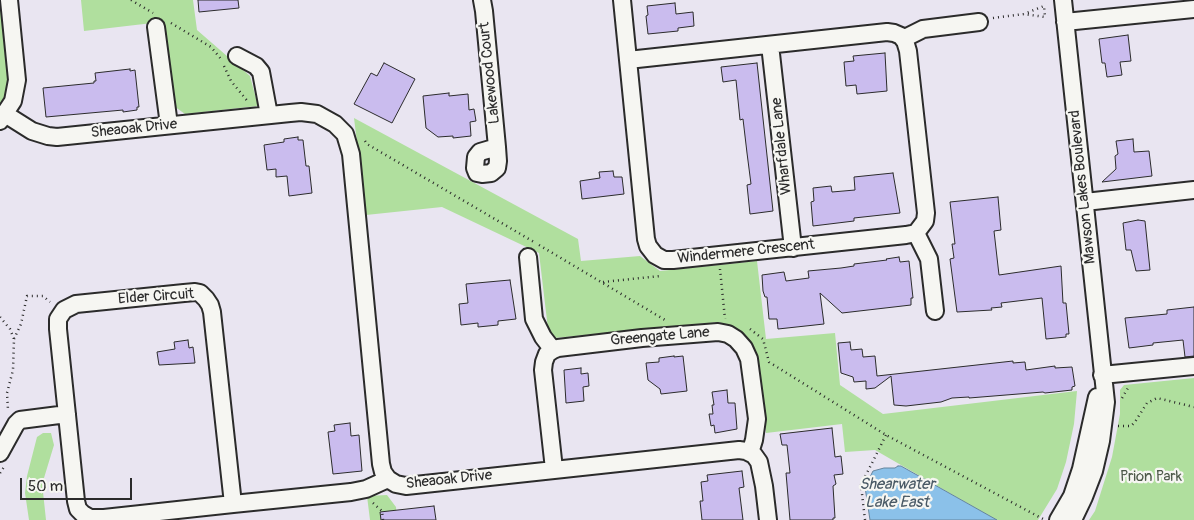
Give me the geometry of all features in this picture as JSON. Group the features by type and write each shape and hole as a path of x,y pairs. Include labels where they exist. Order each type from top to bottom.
{"street":[{"path":"3,118 13,101 17,80 9,0"},
{"name":"Lakewood Court","path":"482,0 497,147"},
{"name":"Windermere Crescent","path":"622,0 646,239 652,253 664,260 673,260 892,237 916,232"},
{"name":"Mawson Lakes Boulevard","path":"1062,0 1106,402 1101,441 1094,471 1073,520"},
{"path":"1065,22 1194,9"},
{"path":"903,39 923,29 986,20"},
{"path":"160,21 169,125"},
{"path":"628,60 887,32 894,33 903,39 908,51 926,213 925,221 916,232 929,258 935,312"},
{"name":"Wharfdale Lane","path":"770,45 793,248"},
{"path":"237,56 256,66 261,72 268,110"},
{"name":"Sheaoak Drive","path":"3,118 32,131 57,137 169,125 268,110 317,114 335,124 346,134 351,154 381,464 383,472 388,479 396,484 406,486 724,451 739,450 750,453"},
{"path":"1085,202 1194,190"},
{"path":"528,257 534,319 552,350 547,354 543,370 554,469"},
{"name":"Elder Circuit","path":"62,312 69,306 76,304 195,292 200,293 206,299 212,312 233,504"},
{"path":"62,312 58,319 58,328 76,501 78,509 90,518 351,492 366,489 388,479"},
{"name":"Greengate Lane","path":"552,350 642,338 718,332 728,334 736,339 744,348 749,359 757,419 750,453"},
{"path":"1102,375 1194,366"},
{"name":"Mawson Lakes Boulevard","path":"1058,520 1072,496 1081,470 1102,375"},
{"path":"2,460 14,428 20,420 67,414"},
{"path":"750,453 760,462 768,520"}],"path":[{"path":"131,0 160,21 211,47 220,57 231,80 253,107 268,110"},
{"path":"986,20 1024,14 1044,6 1045,17 1024,14"},
{"path":"363,138 367,144 671,323"},
{"path":"719,322 725,322 720,269"},
{"path":"602,282 666,275"},
{"path":"14,428 9,421 7,393 12,370 14,339 21,324 27,296 43,296 62,312"},
{"path":"0,317 10,329 14,339"},
{"path":"749,329 764,339 769,362 886,435 1046,520"},
{"path":"1122,398 1128,388 1136,385"},
{"path":"1118,426 1131,426 1147,404 1157,398 1194,407"},
{"path":"1117,433 1119,420"},
{"path":"865,520 861,485 886,435"},
{"path":"0,473 2,460"},
{"path":"371,501 382,511 383,520"}],"green space":[{"path":"0,0 2,0 9,79 7,95 0,108"},
{"path":"81,0 193,0 197,30 250,76 258,106 185,114 171,104 161,22 84,31"},
{"path":"354,118 578,239 581,261 640,256 660,271 757,261 766,339 835,333 840,385 883,414 1077,391 1074,424 1066,462 1057,489 1038,520 996,520 875,450 845,452 842,424 766,433 757,357 741,332 719,322 555,338 548,329 539,253 442,207 366,215"},
{"name":"Prion Park","path":"1194,378 1194,520 1089,520 1095,511 1112,457 1120,414 1120,390 1124,385"},
{"path":"43,433 51,433 54,445 44,478 43,492 46,520 29,520 25,493 27,476 37,437"},
{"path":"387,495 396,507 397,520 370,520 367,496"}],"water":[{"name":"Shearwater Lake East","path":"898,466 997,520 870,520 865,487 873,471"}],"building":[{"path":"198,0 238,0 239,8 199,12"},
{"path":"675,3 676,14 693,12 694,26 678,28 678,31 648,34 647,6"},
{"path":"1128,35 1131,61 1120,62 1122,75 1107,77 1105,63 1102,63 1099,39"},
{"path":"885,53 887,91 857,94 856,85 846,86 844,62 854,61 853,56"},
{"path":"384,63 415,79 392,123 354,104 371,73 377,76"},
{"path":"757,63 773,211 750,214 747,185 751,184 743,119 740,120 736,80 723,82 721,67"},
{"path":"130,69 130,71 135,70 139,107 137,107 137,110 46,117 43,88 94,83 96,81 95,73"},
{"path":"449,93 449,96 468,94 469,110 474,109 476,121 470,122 471,136 438,137 426,128 423,96"},
{"path":"298,137 298,140 303,140 306,166 309,166 312,193 289,196 287,176 276,177 276,169 267,170 264,145 284,142 284,139"},
{"path":"1133,139 1134,152 1149,151 1152,176 1102,182 1116,169 1115,156 1118,154 1116,141"},
{"path":"613,171 614,177 622,177 624,194 582,199 580,181 600,178 599,172"},
{"path":"893,173 900,213 854,218 854,221 813,226 811,202 814,201 813,188 831,186 832,192 855,190 854,177"},
{"path":"998,197 1001,230 994,231 999,275 1061,266 1063,303 1066,303 1069,334 1066,334 1066,337 1046,339 1042,298 1001,303 1002,307 991,308 992,310 957,312 950,259 954,258 952,244 955,244 950,202"},
{"path":"1138,220 1145,221 1150,270 1136,271 1131,250 1126,250 1123,223"},
{"path":"899,257 900,262 909,261 913,298 911,298 911,305 842,313 820,293 824,324 778,329 777,319 769,319 767,297 765,297 763,291 762,275 784,272 786,281 809,278 808,271 854,266 854,264"},
{"path":"510,280 516,319 498,321 498,325 478,327 478,323 461,325 459,304 468,303 466,284"},
{"path":"1194,307 1194,356 1185,357 1183,340 1129,348 1125,318 1167,314 1167,310"},
{"path":"188,340 189,348 193,347 195,363 159,365 157,352 175,349 174,342"},
{"path":"850,342 851,350 862,349 863,357 875,356 877,376 1013,361 1013,363 1025,362 1026,370 1055,366 1055,368 1072,367 1075,386 1072,387 1072,390 1045,393 952,398 941,402 906,406 894,405 891,376 875,388 866,389 866,381 854,382 853,377 841,373 838,343"},
{"path":"683,356 687,391 661,394 660,389 648,380 646,363 659,362 659,358"},
{"path":"581,368 581,374 588,373 589,386 583,387 584,401 566,403 564,370"},
{"path":"727,390 728,403 735,403 737,429 715,433 714,425 711,426 709,414 713,414 712,392"},
{"path":"350,423 351,436 359,435 362,471 333,474 328,432 335,431 334,425"},
{"path":"832,428 835,457 841,456 843,474 834,475 836,484 833,486 835,518 833,520 790,520 786,473 790,473 787,445 782,445 780,434"},
{"path":"742,471 744,487 739,488 743,520 702,520 701,482 708,481 707,475"},
{"path":"434,506 436,520 381,520 380,512"}]}
